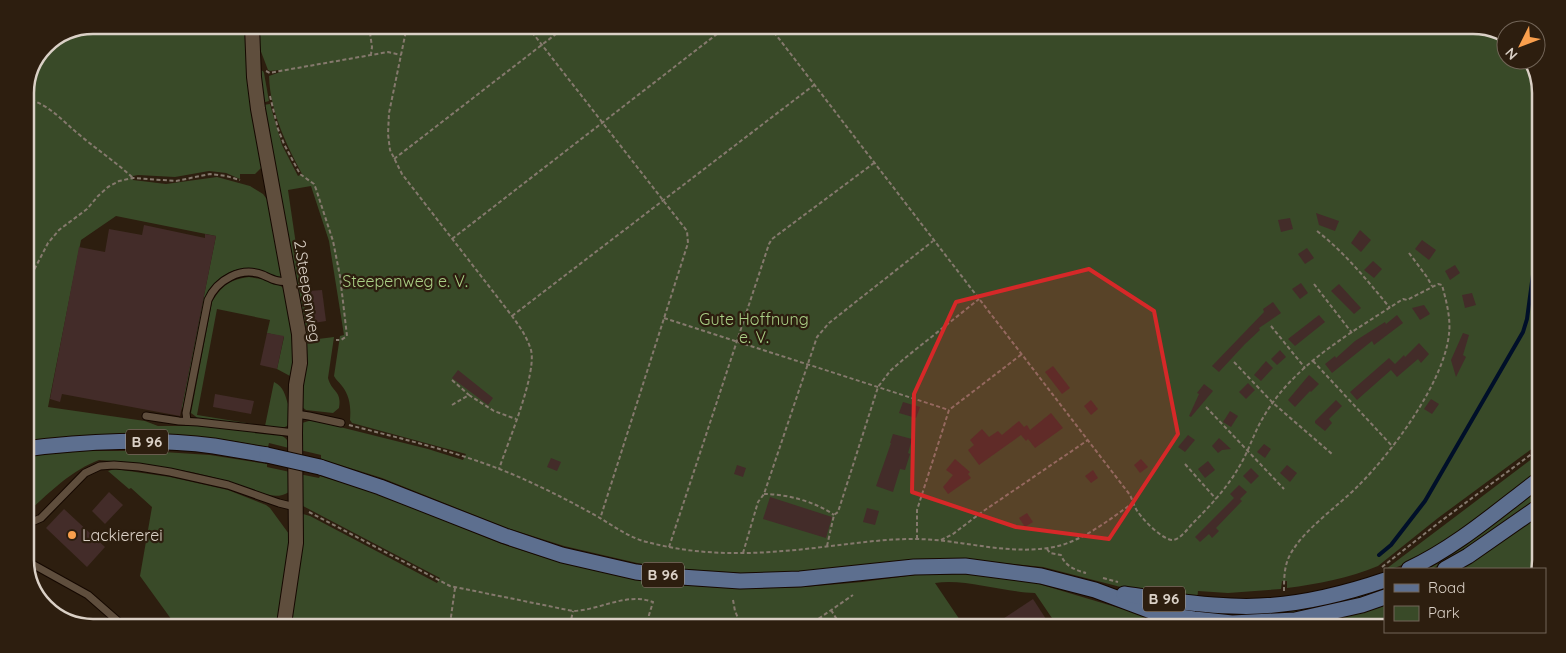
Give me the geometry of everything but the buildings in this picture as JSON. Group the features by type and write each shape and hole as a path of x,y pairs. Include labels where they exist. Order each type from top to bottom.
{"main road":[{"name":"B 96","path":"34,448 148,442 213,446 268,455 320,467 380,487 505,536 562,555 636,572 740,581 800,579 914,567 965,566 1041,576 1095,590 1159,614 1194,619"},
{"path":"1411,568 1456,543 1532,486"},
{"path":"1447,568 1468,556 1532,511"},
{"name":"B 96","path":"1095,590 1232,607 1292,604 1324,599 1357,590 1382,575"},
{"name":"B 96","path":"1300,619 1362,605 1384,597"}],"street":[{"name":"2.Steepenweg","path":"252,34 254,77 258,109 299,334 300,363 296,385 295,433 296,543 285,619"}],"lane":[{"path":"187,421 186,413 208,300 212,293 218,285 238,274 250,273 262,275 272,280 289,281"},
{"path":"296,414 341,423"},
{"path":"146,416 295,433"},
{"path":"34,521 40,518 85,473 100,466 114,465 180,474 228,485 295,507"},
{"path":"34,565 88,595 115,619"}],"path":[{"path":"370,34 371,54"},
{"path":"405,34 389,113 388,134 390,150 402,174 512,316 525,336 531,351 532,363 526,390 499,469"},
{"path":"534,34 664,200 687,231 689,238 600,519"},
{"path":"394,159 556,34"},
{"path":"452,239 717,34"},
{"path":"775,34 1130,495 1142,517 1163,537 1174,540 1182,535 1216,499 1232,478 1273,403 1305,368 1352,333 1403,299 1407,300 1432,286 1442,285 1450,331 1447,350 1438,374 1394,447 1360,485 1296,546 1287,561 1284,572 1284,593"},
{"path":"280,71 371,54 388,52 401,55"},
{"path":"512,316 815,85"},
{"path":"270,95 278,129 284,144 300,174 314,184 333,241 340,276 347,336 341,340 336,340"},
{"path":"34,101 56,113 81,136 118,164 132,178"},
{"path":"670,547 769,244 772,239 874,163"},
{"path":"34,270 48,243 58,230 87,209 108,187 119,181 132,178 176,181 210,174 240,180"},
{"path":"1317,231 1348,259 1390,308"},
{"path":"743,553 758,502 764,494 817,338 829,323 934,241"},
{"path":"1409,253 1432,286"},
{"path":"1314,284 1352,333"},
{"path":"827,546 834,515 838,512 878,387 882,380 905,358 980,299"},
{"path":"664,318 950,410"},
{"path":"1271,326 1305,368"},
{"path":"917,539 917,510 950,410 1022,354"},
{"path":"1313,361 1394,447"},
{"path":"1234,362 1273,403 1332,454"},
{"path":"452,380 486,407 516,419"},
{"path":"452,405 469,395"},
{"path":"1206,407 1284,489"},
{"path":"341,423 441,449 499,469 560,496 625,534 645,542 689,551 743,553 784,551 880,540 917,539 941,540 988,548 1028,550 1047,548 1067,543 1089,532 1133,503"},
{"path":"941,540 953,534 1088,440"},
{"path":"1390,568 1441,521 1532,454"},
{"path":"1185,464 1216,499"},
{"path":"764,494 773,494 803,501 834,515"},
{"path":"295,507 311,513 455,588 573,610 582,610 630,599 645,599 653,602 649,619"},
{"path":"1047,548 1050,554 1060,554 1062,556"},
{"path":"451,619 455,588"},
{"path":"818,619 853,595"},
{"path":"733,600 738,619"},
{"path":"571,619 573,610"},
{"path":"831,610 837,619"}],"highlighted area":[{"path":"1089,269 1154,311 1178,434 1109,539 1016,527 912,492 914,394 956,302"}],"green space":[{"path":"249,34 262,167 255,174 240,174 240,179 226,173 209,171 175,177 138,175 133,176 133,180 166,184 217,177 250,186 263,194 269,202 283,274 281,277 278,277 263,271 245,268 228,273 214,284 205,299 181,410 216,236 116,216 81,240 48,407 145,421 158,426 199,426 278,434 286,439 289,448 269,443 268,447 212,438 142,434 71,436 34,441 34,88 40,66 54,48 70,38 81,35"},
{"path":"257,34 1474,34 1496,38 1496,70 1528,70 1532,88 1532,449 1438,518 1378,566 1345,577 1287,588 1287,581 1282,581 1281,589 1228,593 1198,591 1197,600 1140,592 1043,567 966,559 914,559 799,572 741,573 682,569 637,563 564,546 507,528 382,478 321,459 321,455 300,450 300,427 302,423 312,420 428,449 463,460 466,454 352,423 350,420 348,398 345,390 334,376 340,336 344,335 329,241 311,186 288,190 310,340 334,337 328,378 340,402 339,408 333,413 306,410 302,407 263,105 270,104 282,145 298,176 302,174 285,139 272,102 269,76 280,72 279,70 268,70 260,49"},
{"path":"259,70 264,73 269,101 262,103"},
{"path":"249,277 274,283 283,287 286,291 292,328 294,372 290,376 277,369 284,337 267,333 270,320 217,309 197,415 265,426 274,382 284,392 288,404 289,424 281,428 258,427 199,419 191,413 212,302 227,284"},
{"path":"85,451 148,451 210,455 267,464 267,467 290,472 289,492 284,495 273,496 191,472 99,460 70,476 34,506 34,455"},
{"path":"1532,459 1532,476 1475,520 1425,553 1400,566 1387,568"},
{"path":"115,469 170,477 228,490 270,508 289,534 291,543 279,619 171,619 140,576 152,507 108,471"},
{"path":"299,474 319,478 320,476 379,494 502,544 561,563 636,579 680,585 741,589 804,587 915,575 967,574 1039,584 1156,619 1053,619 1035,593 946,582 935,583 959,619 292,619 303,514 437,583 440,578 301,504"},
{"path":"1532,493 1532,504 1466,550 1434,568 1425,568"},
{"path":"1532,518 1531,568 1458,568"},
{"path":"1384,586 1384,591 1360,599 1295,614 1260,615 1260,613"},
{"path":"1384,604 1384,619 1334,619 1339,618"}],"waterway":[{"path":"1379,555 1391,545 1425,501 1523,332 1527,319 1532,282"}],"place":[{"name":"Lackiererei","path":"72,535"}],"park label":[{"name":"Steepenweg e. V.","path":"405,281"},
{"name":"Gute Hoffnung e. V.","path":"754,328"}]}
